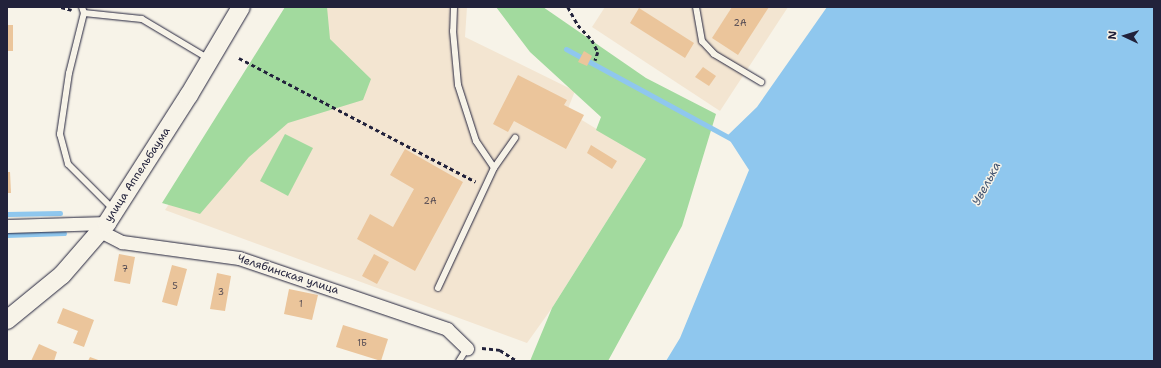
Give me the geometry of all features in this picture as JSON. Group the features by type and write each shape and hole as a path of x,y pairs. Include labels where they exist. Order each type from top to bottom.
{"main road":[{"name":"улица Аппельбаума","path":"7,320 62,275 107,221 210,60 242,7"}],"street":[{"path":"7,226 107,221"},
{"name":"Челябинская улица","path":"107,221 122,242 239,258 447,329 467,348"}],"lane":[{"path":"454,7 453,31 458,85 476,141 494,168"},
{"path":"696,7 702,41 714,54 761,82"},
{"path":"107,221 68,164 60,134 69,73 83,10 142,19 210,60"},
{"path":"438,288 487,188 494,168 515,138"},
{"path":"459,361 467,348"}],"path":[{"path":"568,7 578,25 592,40 598,52 595,61"},
{"path":"239,58 487,188"},
{"path":"467,348 500,350 517,361"}],"shaded area":[{"path":"295,7 467,7 465,37 575,91 567,111 646,159 552,308 527,343 165,210 259,70"},
{"path":"605,7 788,7 720,111 592,27"}],"green space":[{"path":"285,7 327,7 330,39 371,79 363,100 288,123 249,157 200,214 162,203"},
{"path":"496,7 543,7 646,78 716,114 682,226 608,361 530,361 552,308 646,159 596,130 601,117 530,52"},
{"path":"285,134 313,148 288,196 260,181"}],"water":[{"name":"Увелька","path":"827,7 1154,7 1154,361 666,361 680,338 749,170 727,136 757,107"}],"building":[{"path":"732,7 769,7 738,55 712,38"},
{"path":"639,8 694,43 685,58 630,23"},
{"path":"7,25 13,25 13,51 7,51"},
{"path":"584,51 592,56 587,66 578,62"},
{"path":"703,67 716,76 709,86 695,77"},
{"path":"518,75 567,100 564,105 584,115 566,149 514,121 508,132 493,124"},
{"path":"591,145 617,161 612,169 587,153"},
{"path":"405,149 463,182 415,271 357,239 370,214 393,227 414,189 390,175"},
{"path":"7,172 10,172 11,193 7,193"},
{"path":"119,254 135,257 130,284 114,281"},
{"path":"374,254 389,262 377,284 362,276"},
{"path":"172,265 187,269 177,306 162,302"},
{"path":"217,273 231,276 225,311 210,309"},
{"path":"289,289 318,295 312,320 284,314"},
{"path":"63,308 94,320 84,347 73,343 78,331 57,323"},
{"path":"343,325 388,339 381,361 336,347"},
{"path":"39,344 57,352 54,361 31,361"},
{"path":"90,357 101,361 88,361"}],"waterway":[{"path":"566,49 732,139"},
{"path":"7,214 60,213"},
{"path":"7,235 64,233"}]}
